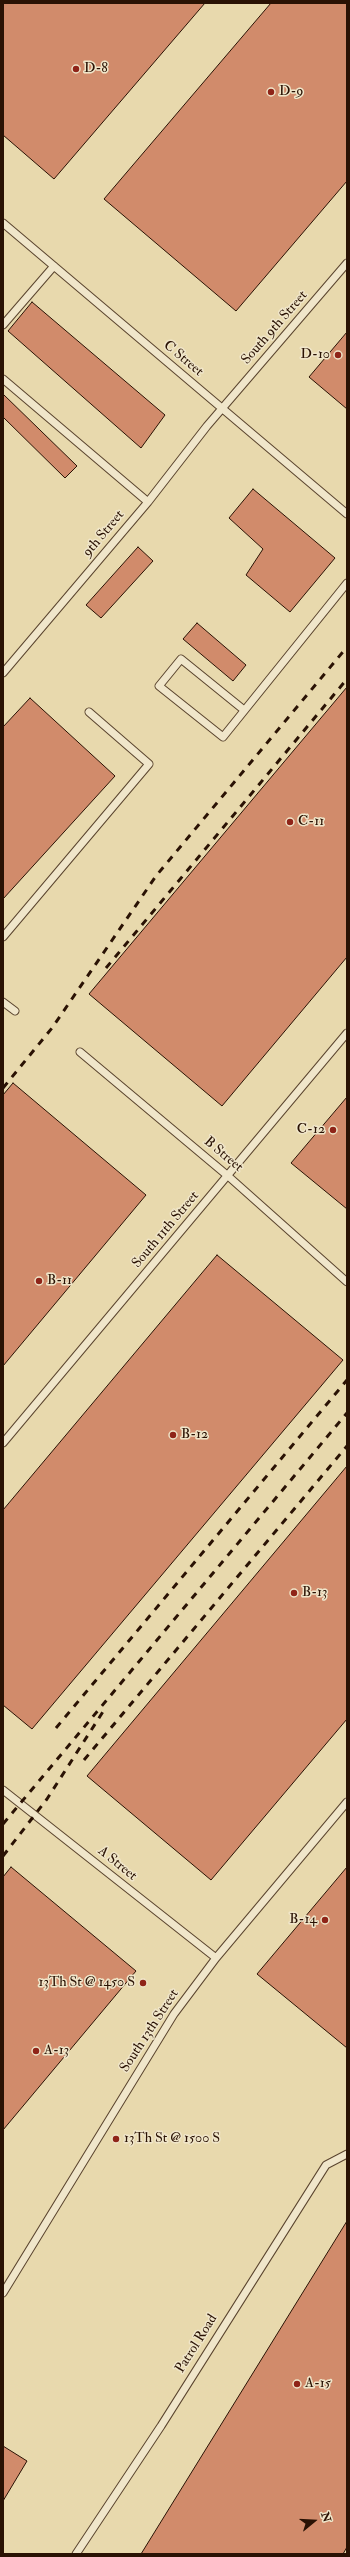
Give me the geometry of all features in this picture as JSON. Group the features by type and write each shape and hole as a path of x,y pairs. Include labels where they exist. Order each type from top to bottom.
{"lane":[{"name":"C Street","path":"3,223 222,410 347,514"},
{"name":"South 9th Street","path":"222,410 347,263"},
{"path":"3,325 54,266"},
{"path":"3,379 148,502"},
{"name":"9th Street","path":"3,673 148,502 222,410"},
{"path":"244,710 181,659 159,686 222,737 244,710 347,583"},
{"path":"3,937 149,764 89,712"},
{"path":"3,1002 15,1011"},
{"name":"South 11th Street","path":"3,1443 347,1033"},
{"name":"B Street","path":"80,1052 228,1176 347,1282"},
{"name":"A Street","path":"3,1790 216,1958"},
{"name":"South 13th Street","path":"3,2293 174,2014 216,1958 347,1802"},
{"name":"Patrol Road","path":"76,2554 162,2426 326,2165 347,2154"}],"building":[{"name":"D-8","path":"3,3 205,3 54,179 3,135"},
{"name":"D-9","path":"271,3 347,3 347,181 236,311 104,199"},
{"path":"32,302 165,415 141,448 8,331"},
{"name":"D-10","path":"347,332 347,409 309,377"},
{"path":"3,394 77,466 65,478 3,417"},
{"path":"253,489 335,558 290,612 246,575 263,549 229,518"},
{"path":"138,547 153,561 101,618 86,605"},
{"path":"197,623 246,665 233,681 183,639"},
{"name":"C-11","path":"347,687 347,957 222,1106 89,994"},
{"path":"30,698 115,776 3,899 3,727"},
{"name":"B-11","path":"13,1083 146,1195 3,1366 3,1095"},
{"name":"C-12","path":"347,1097 347,1209 291,1163"},
{"name":"B-12","path":"217,1255 343,1360 32,1729 3,1705 3,1510"},
{"name":"B-13","path":"347,1466 347,1719 211,1880 87,1776"},
{"name":"A-13","path":"11,1867 136,1971 3,2130 3,1877"},
{"name":"B-14","path":"347,1867 347,2048 257,1974"},
{"name":"A-15","path":"347,2221 347,2547 343,2554 141,2554"},
{"path":"3,2446 27,2461 3,2501"}],"railway":[{"path":"3,1088 52,1028 156,876 347,647"},
{"path":"106,968 347,679"},
{"path":"56,1728 347,1380"},
{"path":"3,1824 347,1413"},
{"path":"84,1760 347,1446"},
{"path":"3,1856 47,1799 106,1707"}],"place":[{"name":"D-8","path":"76,69"},
{"name":"D-9","path":"271,92"},
{"name":"D-10","path":"338,355"},
{"name":"C-11","path":"290,822"},
{"name":"C-12","path":"333,1130"},
{"name":"B-11","path":"39,1281"},
{"name":"B-12","path":"173,1435"},
{"name":"B-13","path":"294,1593"},
{"name":"B-14","path":"325,1920"},
{"name":"13Th St @ 1450 S","path":"143,1983"},
{"name":"A-13","path":"36,2051"},
{"name":"13Th St @ 1500 S","path":"116,2139"},
{"name":"A-15","path":"297,2384"}]}
